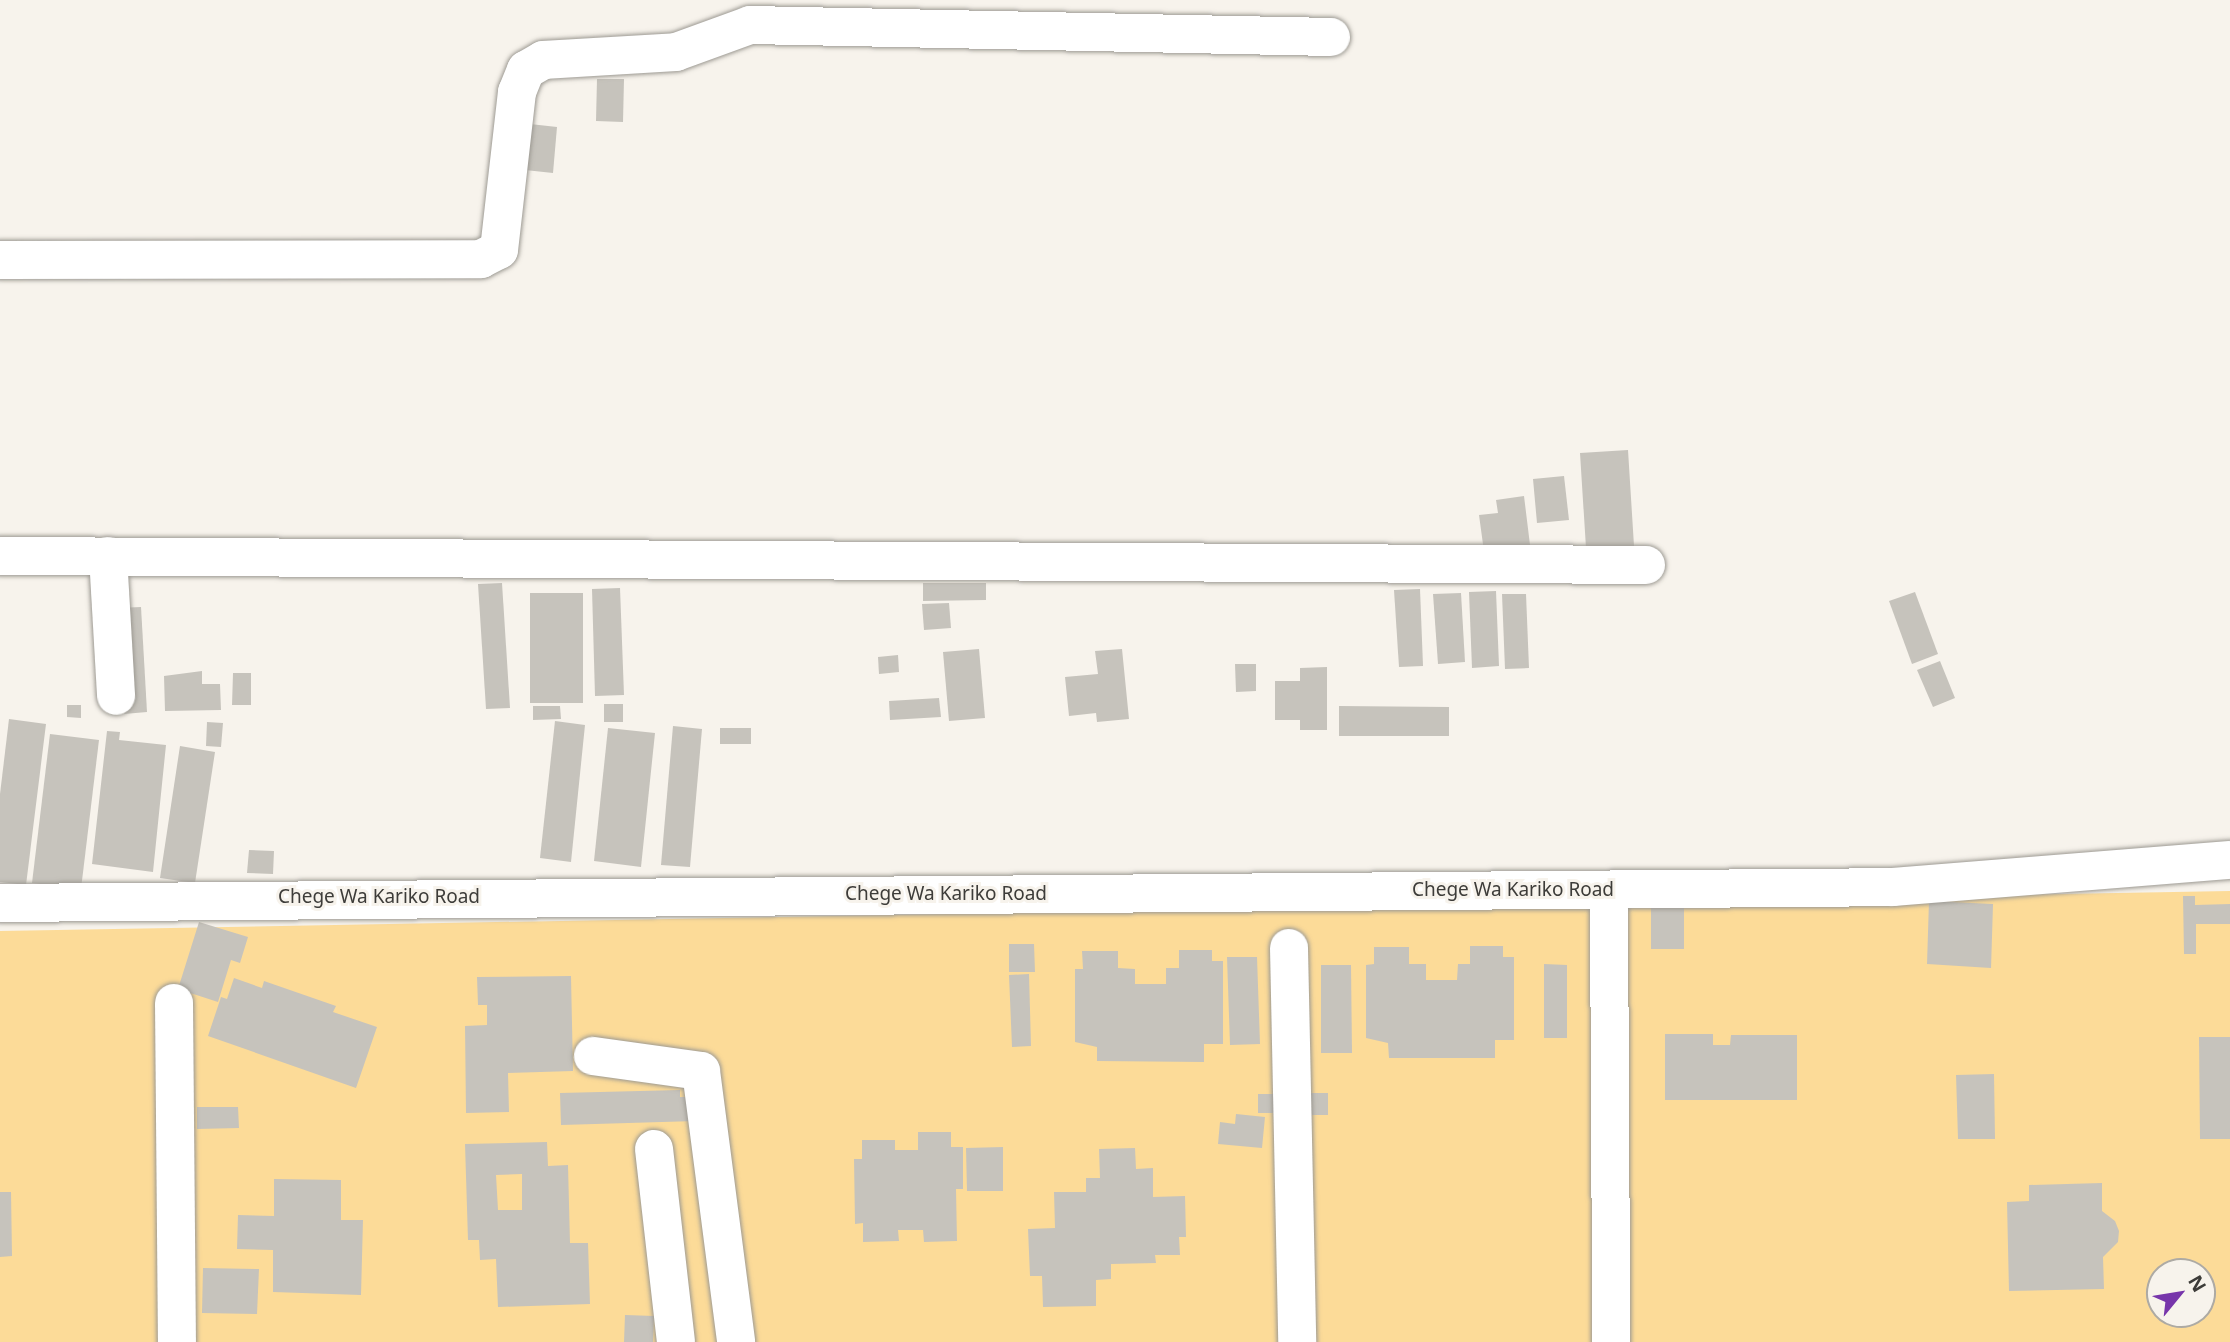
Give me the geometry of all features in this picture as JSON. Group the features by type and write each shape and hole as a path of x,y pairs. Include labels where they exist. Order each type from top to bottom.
{"street":[{"path":"0,260 481,259 499,250 517,92 526,70 544,60 676,52 750,25 1331,37"},
{"path":"0,556 1646,565"},
{"path":"107,556 116,696"},
{"name":"Chege Wa Kariko Road","path":"0,903 1892,887 2230,860"},
{"path":"1609,909 1611,1342"},
{"path":"1289,948 1297,1342"},
{"path":"174,1003 177,1342"},
{"path":"593,1056 701,1071 736,1342"},
{"path":"654,1149 676,1342"}],"shaded area":[{"path":"2230,891 2230,1342 0,1342 0,931"}],"building":[{"path":"597,79 624,79 623,122 596,121"},
{"path":"530,124 557,127 553,173 525,170"},
{"path":"1628,450 1634,546 1586,548 1580,453"},
{"path":"1564,476 1569,520 1537,523 1533,479"},
{"path":"1524,496 1531,553 1485,559 1479,515 1498,513 1496,500"},
{"path":"502,583 510,708 486,709 478,584"},
{"path":"923,583 986,583 986,600 923,601"},
{"path":"620,588 624,695 595,696 592,589"},
{"path":"1420,589 1423,666 1399,667 1394,590"},
{"path":"1496,591 1499,666 1472,668 1469,592"},
{"path":"1915,592 1938,654 1912,664 1889,601"},
{"path":"530,593 583,593 583,703 530,703"},
{"path":"1461,593 1465,662 1438,664 1433,594"},
{"path":"1502,594 1526,594 1529,668 1505,669"},
{"path":"949,603 951,628 924,630 922,604"},
{"path":"141,607 147,712 124,714 118,608"},
{"path":"979,649 985,718 949,721 943,652"},
{"path":"1122,649 1129,719 1097,722 1096,713 1069,716 1065,677 1098,674 1095,651"},
{"path":"898,655 899,672 879,674 878,657"},
{"path":"1940,661 1955,698 1933,707 1917,670"},
{"path":"1235,664 1256,664 1256,691 1236,692"},
{"path":"1327,667 1327,730 1300,730 1300,720 1275,720 1275,681 1300,681 1300,668"},
{"path":"202,671 202,684 220,684 221,710 165,711 164,676"},
{"path":"233,673 251,673 251,705 232,705"},
{"path":"939,698 941,717 890,720 889,701"},
{"path":"604,704 623,704 623,722 604,722"},
{"path":"67,705 81,705 81,718 67,717"},
{"path":"533,706 560,706 561,719 533,720"},
{"path":"1339,706 1449,707 1449,736 1339,736"},
{"path":"9,719 46,724 26,885 0,882 0,794"},
{"path":"555,721 585,725 571,862 540,858"},
{"path":"207,722 223,723 221,747 206,746"},
{"path":"673,726 702,729 690,867 661,865"},
{"path":"608,728 655,733 641,867 594,861"},
{"path":"720,728 751,728 751,744 720,744"},
{"path":"107,731 120,732 119,740 166,745 153,872 92,864"},
{"path":"50,734 99,740 81,889 32,883"},
{"path":"180,746 215,752 195,883 160,878"},
{"path":"249,850 274,851 273,874 247,873"},
{"path":"2183,896 2195,896 2195,905 2230,904 2230,924 2196,924 2196,954 2184,954"},
{"path":"1929,901 1993,904 1991,968 1927,964"},
{"path":"1651,903 1684,903 1684,949 1651,949"},
{"path":"199,922 248,937 240,963 231,960 218,1002 178,989"},
{"path":"1009,944 1034,944 1035,972 1009,972"},
{"path":"1470,946 1503,946 1503,957 1514,957 1514,1040 1495,1040 1495,1058 1389,1058 1388,1043 1366,1038 1366,965 1374,964 1374,947 1409,947 1409,964 1426,964 1426,980 1457,980 1458,964 1470,964"},
{"path":"1179,950 1212,950 1212,961 1223,961 1223,1044 1204,1044 1204,1062 1097,1061 1097,1047 1075,1042 1075,969 1083,969 1082,951 1118,951 1118,968 1135,969 1135,984 1166,984 1166,968 1179,968"},
{"path":"1227,957 1257,957 1260,1044 1230,1045"},
{"path":"1544,964 1567,965 1567,1038 1544,1038"},
{"path":"1321,965 1351,965 1352,1053 1321,1053"},
{"path":"1029,974 1031,1046 1012,1047 1009,975"},
{"path":"571,976 573,1071 508,1073 509,1112 466,1113 465,1026 487,1025 487,1005 478,1005 477,977"},
{"path":"234,978 262,988 264,981 336,1006 333,1012 377,1027 356,1088 208,1036 221,997 227,999"},
{"path":"1665,1034 1713,1034 1713,1045 1730,1045 1731,1035 1797,1035 1797,1100 1665,1100"},
{"path":"2199,1037 2230,1037 2230,1139 2200,1139"},
{"path":"1994,1074 1995,1139 1958,1139 1956,1075"},
{"path":"680,1090 680,1097 696,1097 696,1121 561,1125 560,1093"},
{"path":"1306,1093 1328,1093 1328,1115 1306,1115"},
{"path":"1258,1094 1278,1094 1279,1113 1258,1113"},
{"path":"197,1107 238,1107 239,1128 197,1129"},
{"path":"1236,1114 1265,1117 1262,1148 1218,1144 1220,1122 1235,1124"},
{"path":"918,1132 951,1132 951,1147 963,1147 963,1189 956,1189 957,1241 924,1242 923,1230 898,1230 899,1241 863,1242 863,1223 855,1224 854,1159 862,1159 862,1140 895,1140 895,1150 918,1150"},
{"path":"547,1142 548,1166 568,1165 570,1243 588,1243 590,1304 498,1307 496,1259 480,1260 479,1240 468,1240 465,1144","holes":["522,1174 522,1210 498,1210 496,1175"]},
{"path":"1003,1147 1003,1191 967,1191 966,1148"},
{"path":"1135,1148 1136,1169 1153,1168 1153,1197 1185,1196 1186,1237 1179,1237 1180,1255 1155,1255 1156,1263 1111,1264 1111,1279 1096,1280 1096,1306 1043,1307 1042,1276 1030,1276 1028,1229 1055,1228 1054,1192 1086,1192 1086,1178 1100,1178 1099,1149"},
{"path":"274,1179 341,1180 341,1220 363,1220 361,1295 273,1292 273,1250 237,1249 238,1215 274,1216"},
{"path":"2102,1183 2102,1211 2115,1221 2119,1231 2118,1242 2103,1257 2104,1289 2009,1291 2007,1202 2029,1201 2029,1185"},
{"path":"0,1192 11,1192 12,1256 0,1257"},
{"path":"203,1268 259,1269 257,1314 202,1313"},
{"path":"625,1315 654,1316 653,1342 624,1342"}]}
